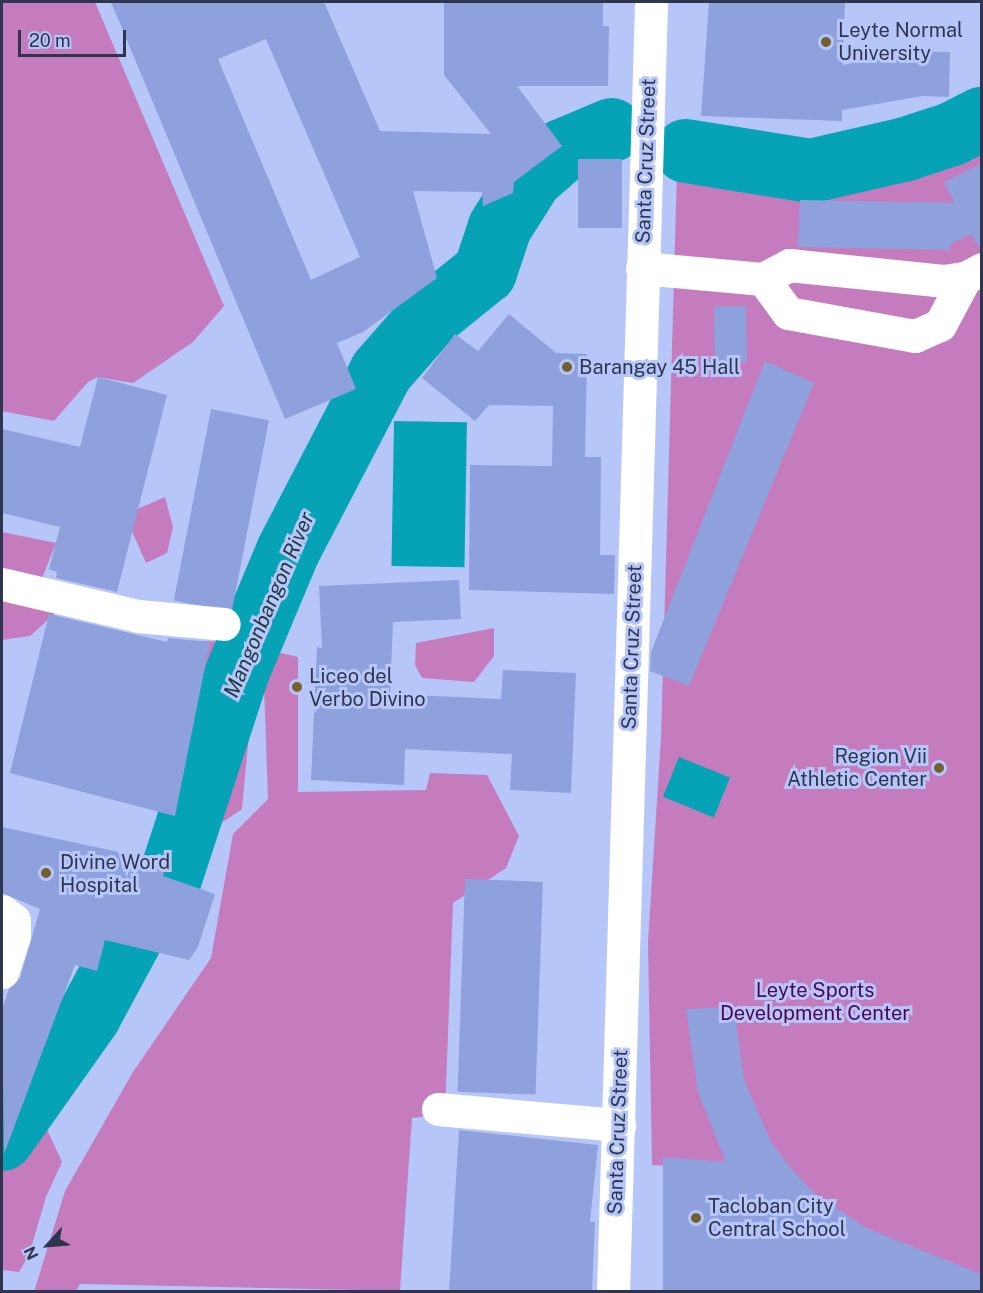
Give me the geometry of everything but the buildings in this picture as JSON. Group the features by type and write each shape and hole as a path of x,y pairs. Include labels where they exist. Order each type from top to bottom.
{"street":[{"name":"Santa Cruz Street","path":"613,1292 651,2"},
{"path":"642,268 763,279 789,265 912,279 973,274"},
{"path":"763,279 788,313 915,336 940,325 973,274"},
{"path":"2,584 138,616 224,624"},
{"path":"2,911 14,920 14,936 2,972"},
{"path":"438,1109 619,1125"}],"green space":[{"path":"2,2 95,2 224,306 193,342 133,383 98,377 88,382 54,421 2,411"},
{"name":"Leyte Sports Development Center","path":"981,119 981,1291 877,1291 715,1168 652,1165 648,942 661,737 677,170 794,177 928,148"},
{"path":"165,497 173,527 167,553 146,563 127,520 128,513"},
{"path":"2,532 56,543 39,586 62,607 30,636 2,640"},
{"path":"494,628 494,656 474,682 422,678 415,665 416,643"},
{"path":"188,641 244,642 253,692 242,809 192,843 174,743"},
{"path":"277,652 298,657 298,792 426,790 430,773 487,775 519,836 506,868 453,903 445,1114 412,1118 400,1291 80,1284 76,1291 34,1292 65,1191 133,1072 211,958 233,834 268,799 263,658"},
{"path":"109,991 129,994 45,1125 62,1162 46,1197 29,1255 19,1272 2,1270 2,1146 24,1112 75,1007"}],"shaded area":[{"path":"394,421 467,422 464,567 391,566"},
{"path":"679,757 730,778 714,817 663,797"}],"waterway":[{"name":"Mangonbangon River","path":"686,151 811,171 906,149 952,134 982,119"},
{"name":"Mangonbangon River","path":"2,1139 89,1016 137,927 163,900 237,673 288,551 381,372 429,317 485,272 500,227 531,178 562,151 612,130"}],"place":[{"name":"Leyte Normal University","path":"826,42"},
{"name":"Barangay 45 Hall","path":"567,367"},
{"name":"Liceo del Verbo Divino","path":"297,687"},
{"name":"Region Vii Athletic Center","path":"939,768"},
{"name":"Divine Word Hospital","path":"46,873"},
{"name":"Tacloban City Central School","path":"696,1218"}]}
